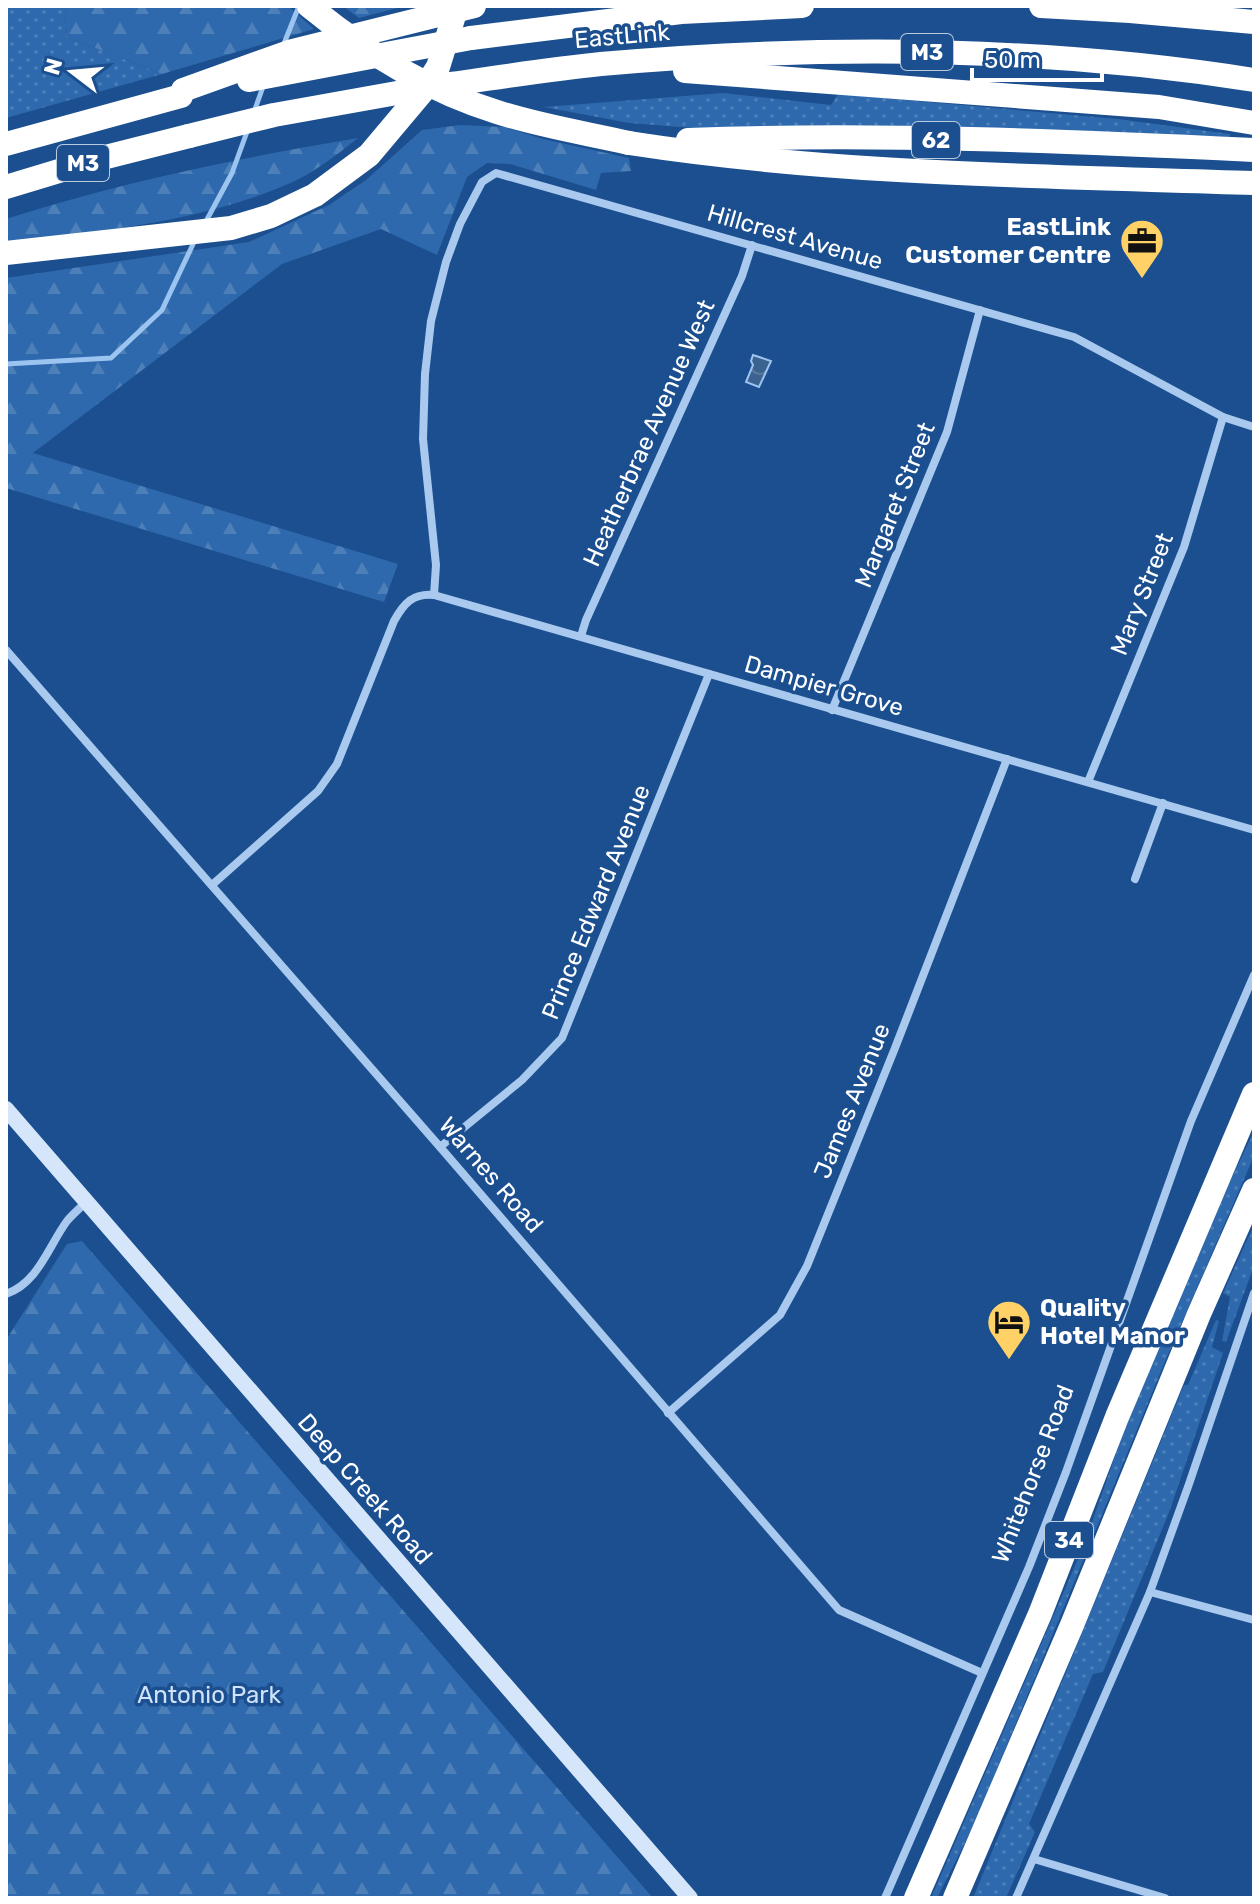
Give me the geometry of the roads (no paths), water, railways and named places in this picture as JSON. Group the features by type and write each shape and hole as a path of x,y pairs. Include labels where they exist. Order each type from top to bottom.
{"highway":[{"name":"62","path":"309,6 391,64 448,93 494,112 629,143 742,138 878,139 1254,150"},
{"path":"6,253 231,228 271,216 315,195 369,155 422,92 438,67 457,6"},
{"path":"182,93 289,52 474,6"},
{"name":"EastLink","path":"6,144 182,93 471,38 681,12 802,6"},
{"path":"1041,6 1254,22"},
{"name":"EastLink","path":"6,187 102,158 274,115 451,84 599,64 768,53 947,53 1140,66 1254,80"},
{"path":"599,64 1159,107 1254,123"},
{"path":"629,143 797,164 1254,183"},
{"name":"34","path":"916,1898 1040,1614 1117,1417 1254,1094"},
{"name":"34","path":"955,1898 1072,1625 1199,1314 1254,1190"}],"main road":[{"name":"Deep Creek Road","path":"6,1109 690,1898"}],"street":[{"name":"Hillcrest Avenue","path":"434,595 436,565 423,439 425,374 431,321 446,262 460,224 482,182 496,173 1074,337 1223,417 1254,427"},
{"name":"Heatherbrae Avenue West","path":"581,636 742,276 752,245"},
{"name":"Margaret Street","path":"832,710 947,432 980,310"},
{"name":"Mary Street","path":"1088,782 1184,547 1223,417"},
{"path":"212,885 318,791 337,764 394,621 409,599 420,594 434,595"},
{"name":"Dampier Grove","path":"434,595 1254,830"},
{"name":"Warnes Road","path":"6,650 839,1610 982,1673"},
{"name":"Prince Edward Avenue","path":"440,1147 522,1080 562,1038 709,674"},
{"name":"James Avenue","path":"668,1413 780,1315 800,1278 895,1048 1007,759"},
{"path":"1135,879 1163,803"},
{"name":"Whitehorse Road","path":"885,1898 1029,1567 1191,1121 1254,975"},
{"path":"6,1294 19,1289 33,1275 68,1219 85,1203"},
{"path":"1016,1898 1150,1592 1254,1293"},
{"path":"1243,1321 1254,1325"},
{"path":"1150,1592 1254,1620"},
{"path":"1034,1859 1165,1898"}],"water":[{"path":"753,355 771,361 759,387 746,382 753,365"}],"waterway":[{"path":"283,46 299,6"},
{"path":"254,112 264,84"},
{"path":"204,225 232,173 248,129"},
{"path":"6,364 111,358 162,310 195,240"}],"place":[{"name":"EastLink Customer Centre","path":"1142,280"},
{"name":"Quality Hotel Manor","path":"1009,1361"}],"park label":[{"name":"Antonio Park","path":"209,1695"}]}
